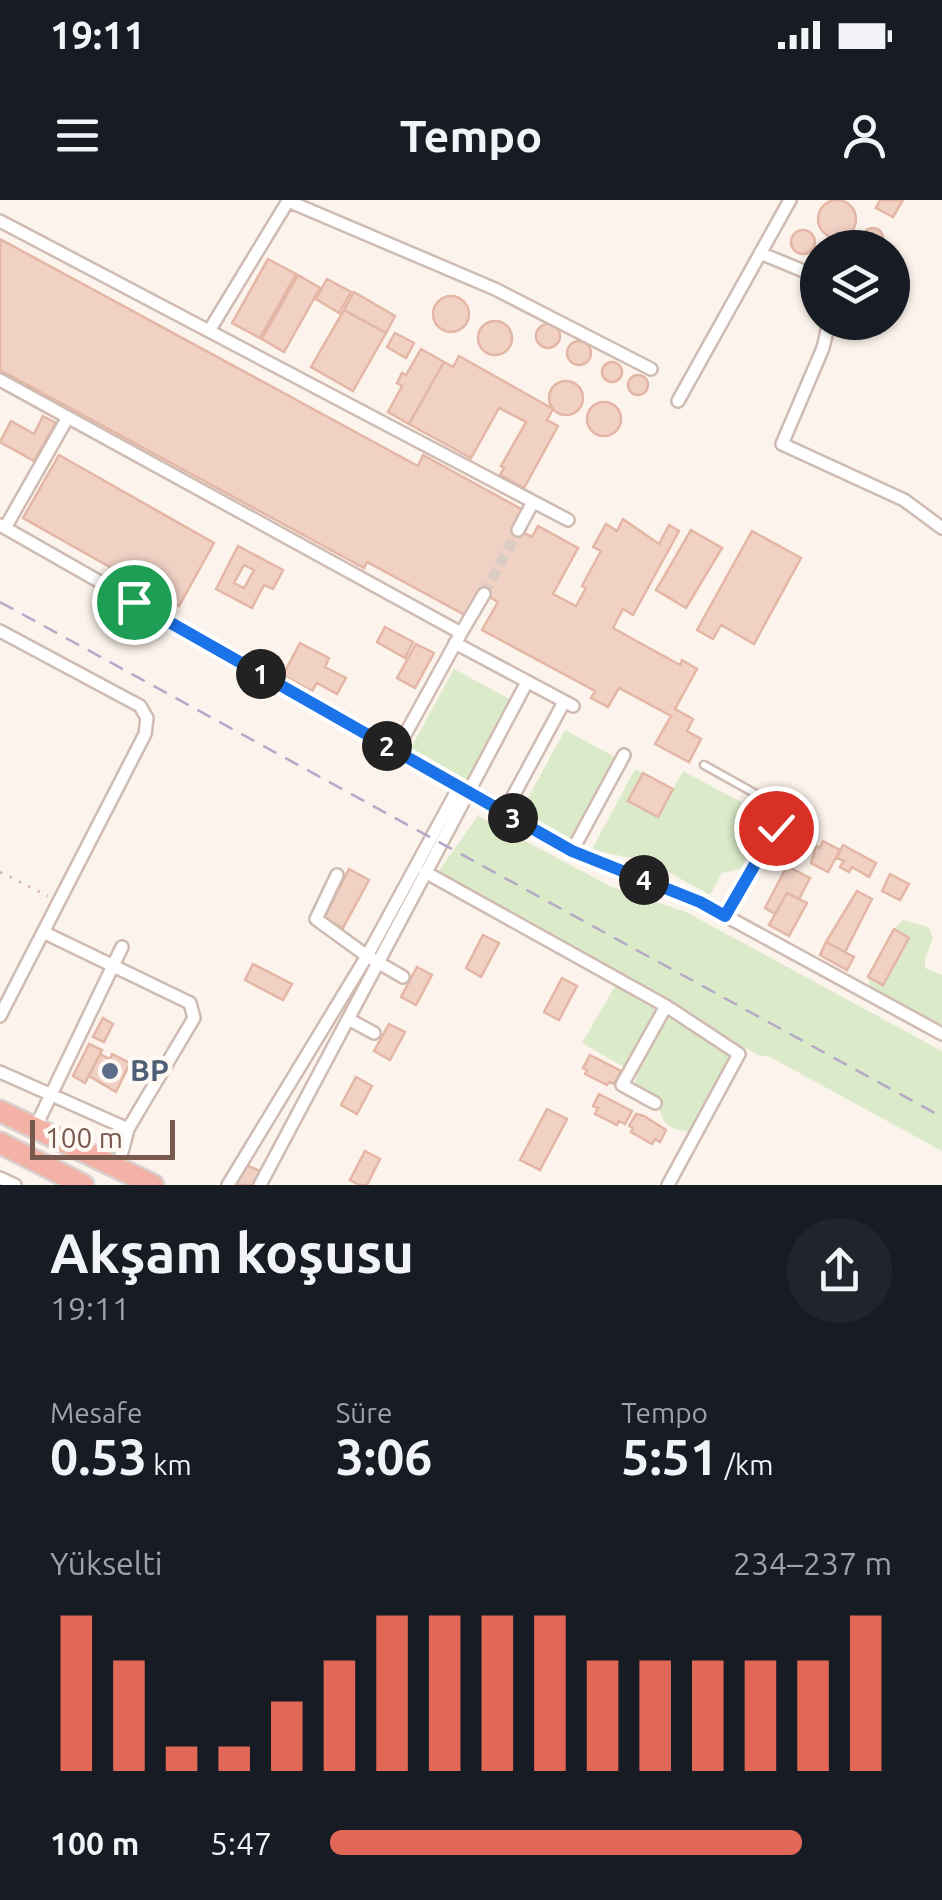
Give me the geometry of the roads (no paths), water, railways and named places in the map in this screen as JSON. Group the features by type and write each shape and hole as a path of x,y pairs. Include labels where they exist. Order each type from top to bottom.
{"highway":[{"path":"0,1111 153,1185"},
{"path":"0,1144 83,1185"}],"street":[{"path":"678,401 790,200"},
{"path":"210,331 288,201 494,289 651,369"},
{"path":"0,221 568,520"},
{"path":"760,254 800,270"},
{"path":"825,340 782,444 904,500 942,528"},
{"path":"0,380 568,704 504,813"},
{"path":"68,417 3,526 572,851 700,902 942,1034"},
{"path":"518,530 533,502"},
{"path":"392,749 396,751 484,594"},
{"path":"0,631 140,706 146,718 145,734 0,1016"},
{"path":"260,1185 348,1019 372,959 463,789 526,682"},
{"path":"572,851 624,755"},
{"path":"228,1185 425,872 463,789"},
{"path":"425,872 666,1006 739,1054 668,1185"},
{"path":"336,875 316,918 403,977"},
{"path":"44,932 190,1004 194,1012 128,1129 118,1168"},
{"path":"35,1128 122,948"},
{"path":"655,1103 622,1085 666,1006"},
{"path":"348,1019 374,1032"},
{"path":"0,1072 128,1129"},
{"path":"0,1178 16,1185"}],"lane":[{"path":"704,765 774,804 778,814 776,828 725,916"}],"tunnel":[{"path":"484,594 518,530"}],"railway":[{"path":"0,602 942,1117"}],"place":[{"name":"BP","path":"110,1071"}]}
